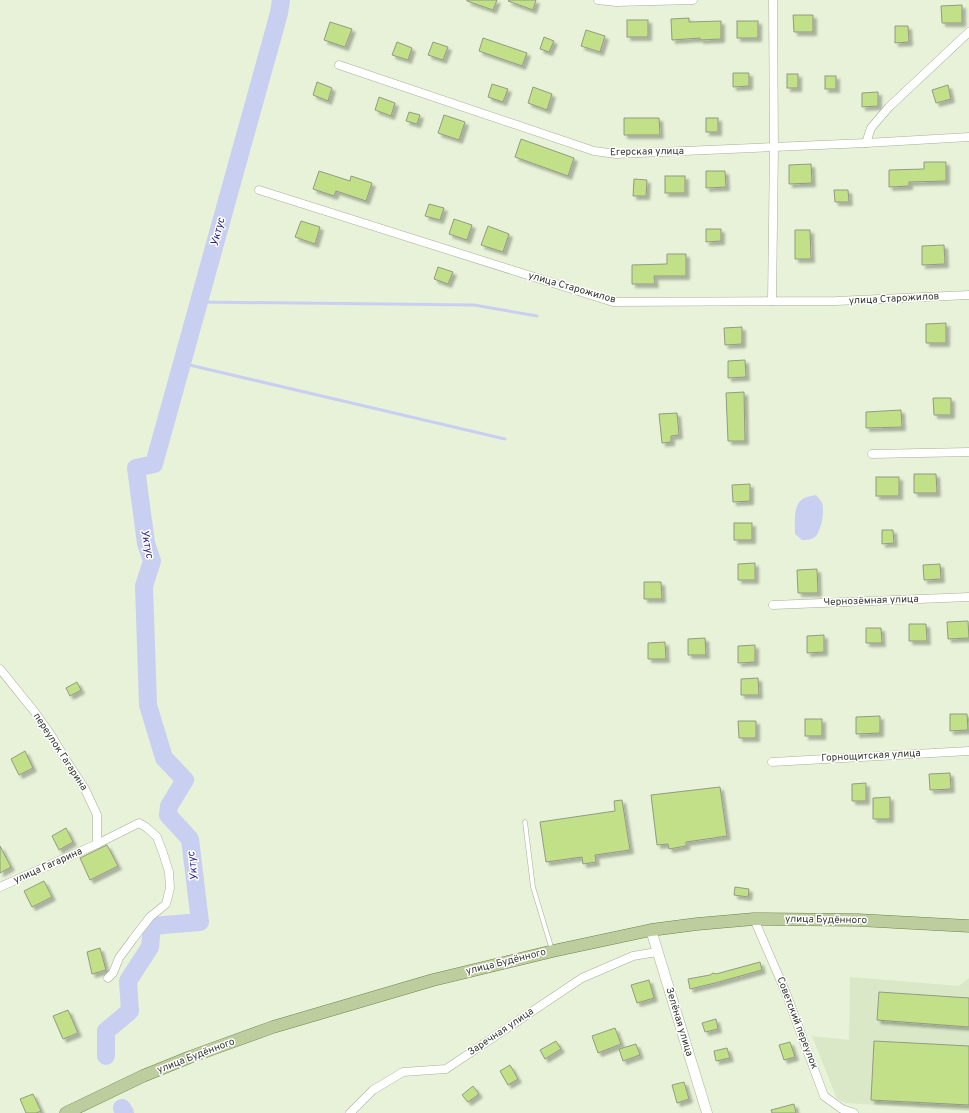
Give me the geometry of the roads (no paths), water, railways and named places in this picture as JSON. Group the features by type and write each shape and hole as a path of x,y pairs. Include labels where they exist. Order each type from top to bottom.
{"main road":[{"name":"улица Будённого","path":"66,1113 143,1076 190,1057 273,1027 433,980 552,950 651,930 754,919 858,920 969,926"}],"street":[{"path":"598,0 616,2 693,0"},
{"path":"772,301 774,147 773,0"},
{"path":"866,143 871,128 889,107 969,32"},
{"name":"Егерская улица","path":"339,65 594,151 616,154 969,137"},
{"name":"улица Старожилов","path":"259,190 613,302 836,301 969,295"},
{"path":"872,454 969,452"},
{"name":"Чернозёмная улица","path":"773,605 969,598"},
{"name":"переулок Гагарина","path":"0,669 34,711 51,735 84,789 97,815 96,844"},
{"name":"Горнощитская улица","path":"772,762 969,751"},
{"name":"улица Гагарина","path":"0,887 139,823 146,827 157,837 164,853 169,872 170,888 166,904 150,917 119,958 113,973 108,978"},
{"name":"Советский переулок","path":"754,919 786,993 824,1096 842,1109 854,1113"},
{"name":"Зелёная улица","path":"651,930 707,1113"},
{"name":"Заречная улица","path":"350,1113 373,1090 403,1072 446,1069 582,978 633,956 657,952"}],"lane":[{"path":"525,822 533,887 552,950"}],"water":[{"path":"816,495 822,502 823,506 821,526 815,537 802,540 795,534 795,512 802,499"}],"waterway":[{"name":"Уктус","path":"106,1056 106,1031 130,1011 128,981 150,947 152,926 200,922 190,839 168,815 169,806 185,780 164,758 148,705 144,586 152,561 146,543 136,468 154,464 279,13 281,0"},
{"path":"198,302 474,305 537,316"},
{"path":"181,363 505,439"},
{"name":"Уктус","path":"122,1108 125,1113"}]}
